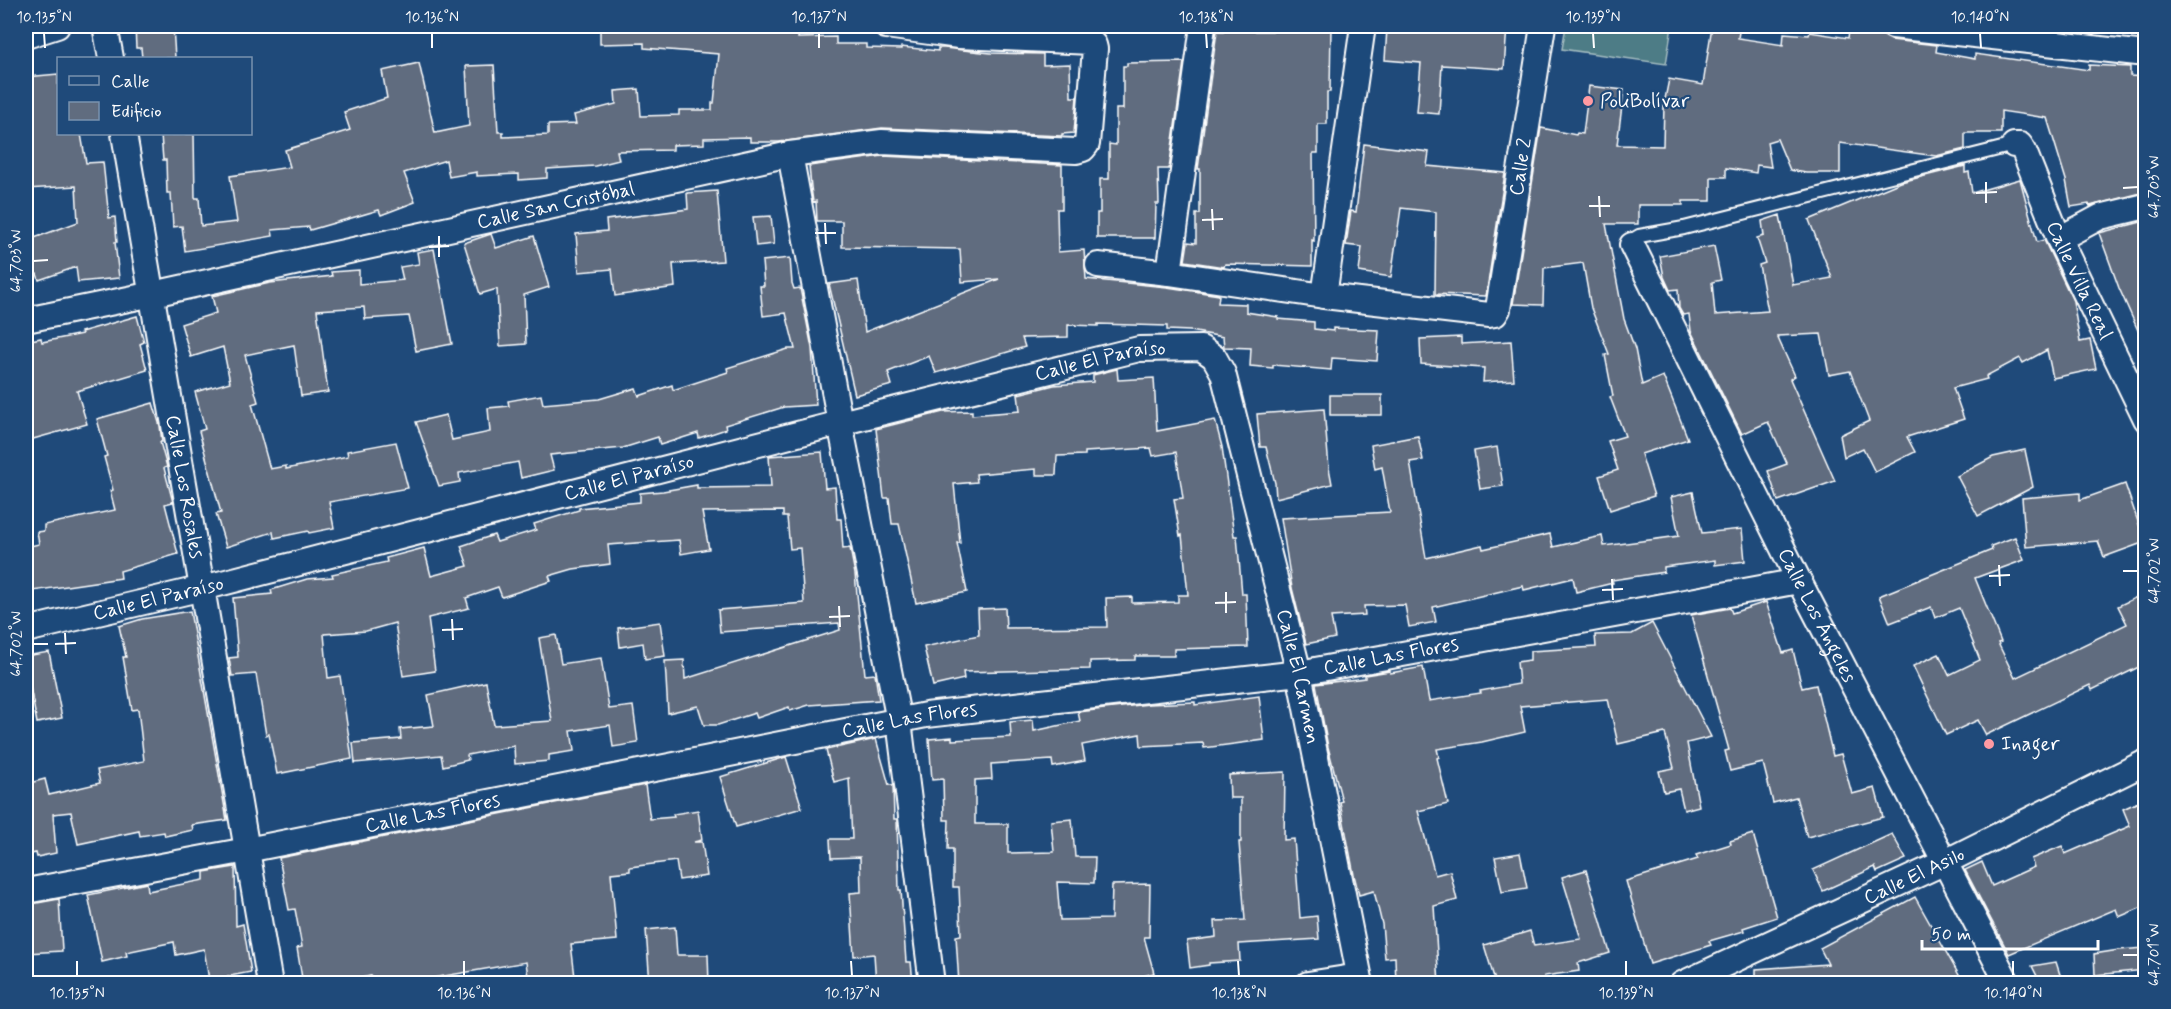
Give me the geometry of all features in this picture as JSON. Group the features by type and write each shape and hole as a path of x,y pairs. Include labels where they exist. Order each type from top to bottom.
{"street":[{"path":"26,36 57,26"},
{"path":"105,26 111,57"},
{"path":"886,26 959,31"},
{"path":"1169,273 1203,26"},
{"path":"1098,265 1324,296 1363,26"},
{"name":"Calle 2","path":"1324,296 1495,314 1498,309 1543,26"},
{"path":"1893,26 2145,54"},
{"name":"Calle San Cristóbal","path":"26,320 790,154 882,142 1076,151 1083,149 1087,144 1094,45 1090,42 959,31"},
{"name":"Calle Los Rosales","path":"124,135 270,984"},
{"name":"Calle Villa Real","path":"2014,145 2020,145 2024,150 2059,239 2145,419"},
{"path":"790,154 899,721 932,984"},
{"path":"2059,239 2100,217 2145,206"},
{"name":"Calle Los Ángeles","path":"1632,245 1799,581 2008,984"},
{"name":"Calle El Paraíso","path":"26,630 203,588 840,423 1139,349 1201,348 1214,357 1223,373"},
{"name":"Calle El Carmen","path":"1223,373 1299,673 1360,980"},
{"name":"Calle Las Flores","path":"26,891 247,850 926,715 1299,673 1799,581"},
{"name":"Calle El Asilo","path":"1682,984 1945,862 2145,762"},
{"path":"1308,984 1360,980"}],"lane":[{"path":"1632,245 1634,239 1640,236 1684,228 2014,145"}],"green space":[{"path":"1566,26 1672,26 1666,64 1562,49"}],"building":[{"path":"135,26 173,26 175,57 142,57 141,48 136,48"},
{"path":"600,26 800,26 798,38 836,37 836,44 866,44 866,48 901,49 901,47 938,51 938,48 944,48 991,53 1043,54 1043,65 1070,64 1071,97 1077,97 1074,133 1062,134 1062,136 882,128 779,142 750,142 750,137 704,138 704,144 673,145 673,150 617,151 619,160 595,166 547,169 547,178 519,180 519,174 477,176 477,172 449,177 446,160 404,173 415,202 381,215 379,210 310,230 309,227 272,230 273,236 185,251 182,226 173,227 171,193 167,193 166,160 163,160 161,135 194,135 195,198 199,198 201,226 237,222 230,176 290,167 285,150 350,130 344,112 387,98 382,71 419,63 435,133 469,126 466,66 494,65 498,132 503,132 503,137 548,135 548,125 576,124 574,115 616,104 615,91 639,89 641,116 679,115 679,110 712,110 719,54 644,48 644,43 600,44"},
{"path":"1283,26 1331,26 1327,124 1318,124 1318,153 1313,153 1312,266 1225,264 1224,267 1185,261 1188,242 1196,243 1196,214 1200,214 1200,169 1198,169 1217,31 1283,31"},
{"path":"1429,26 1507,26 1504,69 1442,65 1439,114 1417,112 1421,63 1385,60 1387,28 1428,31"},
{"path":"1712,26 1740,26 1738,38 1783,45 1784,33 1809,35 1810,32 1848,38 1849,31 1883,35 1891,40 1937,45 1936,52 1975,59 1975,54 2089,70 2089,65 2130,67 2130,76 2145,77 2145,155 2140,155 2145,192 2090,206 2089,204 2071,207 2066,180 2047,118 2001,111 2001,133 1965,133 1965,149 1936,156 1840,143 1840,173 1806,173 1790,170 1777,139 1767,142 1771,167 1757,165 1756,173 1726,168 1726,177 1711,177 1711,201 1683,201 1683,205 1638,205 1638,224 1606,224 1624,319 1635,349 1642,385 1663,376 1688,439 1641,454 1654,496 1610,510 1599,476 1618,470 1608,441 1625,436 1610,397 1613,396 1605,355 1609,354 1591,308 1583,263 1544,268 1543,305 1513,304 1541,128 1576,135 1577,133 1583,134 1589,86 1624,90 1617,145 1663,146 1664,104 1669,79 1703,85"},
{"path":"1184,62 1169,169 1158,169 1159,204 1156,204 1155,238 1097,238 1100,179 1109,179 1109,144 1116,145 1116,109 1123,109 1123,66 1127,66 1127,63"},
{"path":"57,74 57,135 81,135 86,163 103,162 109,218 115,217 119,278 78,282 76,267 39,280 37,274 26,279 26,241 78,222 76,186 26,189 26,77"},
{"path":"1364,144 1429,152 1427,166 1505,173 1486,296 1435,294 1436,212 1401,208 1391,277 1359,272 1362,247 1346,245 1351,211 1356,212"},
{"path":"883,156 1062,165 1062,209 1057,209 1058,252 1084,250 1086,279 1219,295 1218,303 1246,304 1246,312 1278,317 1278,319 1314,322 1314,329 1379,330 1377,361 1332,358 1331,370 1273,365 1273,368 1250,366 1251,348 1224,347 1223,337 1190,331 1167,330 1167,326 1068,325 1068,337 1022,338 1025,347 936,373 929,356 888,372 892,385 855,395 829,284 858,280 865,332 999,279 962,282 960,249 842,247 842,221 817,221 816,201 813,202 809,166"},
{"path":"1965,166 1965,173 1969,172 1972,193 2020,179 2037,242 2044,240 2073,301 2080,342 2090,340 2096,369 2053,378 2047,350 2023,363 2020,358 1986,376 1987,379 1953,388 1964,419 1907,437 1915,452 1875,472 1863,448 1844,457 1840,435 1869,421 1850,371 1829,375 1821,334 1777,336 1795,376 1790,379 1835,481 1778,501 1768,471 1787,464 1768,422 1742,434 1691,331 1689,314 1683,315 1679,308 1678,289 1670,290 1664,277 1660,256 1714,246 1721,280 1712,282 1715,315 1768,311 1759,265 1765,263 1757,238 1764,236 1762,221 1780,215 1793,285 1832,278 1809,220 1901,182"},
{"path":"717,191 723,261 673,264 675,287 615,296 612,269 579,272 576,234 607,231 606,220 688,209 687,193"},
{"path":"771,216 774,244 756,246 753,217"},
{"path":"2145,221 2145,346 2119,288 2099,233"},
{"path":"491,234 496,248 534,236 549,287 524,295 526,344 500,346 497,289 480,294 464,243"},
{"path":"434,249 452,344 416,351 409,316 365,319 364,307 317,310 328,392 301,396 294,345 245,355 258,402 252,404 270,469 286,466 286,469 348,456 347,451 396,442 408,488 329,502 334,528 274,538 273,532 226,547 216,514 221,513 199,431 205,429 195,392 230,382 223,347 191,357 181,324 216,313 212,296 270,283 332,276 331,272 359,270 359,284 403,280 400,267 419,264 417,252"},
{"path":"790,258 792,283 794,289 800,288 812,348 816,405 784,407 725,425 726,429 699,438 698,433 660,445 658,437 623,448 550,455 554,470 521,478 518,462 459,473 460,482 439,486 416,422 446,415 452,440 490,432 488,408 509,406 508,401 541,395 543,404 599,399 636,388 639,396 672,385 673,390 728,372 727,368 788,349 795,349 786,313 763,316 760,286 764,286 762,261"},
{"path":"137,316 144,342 140,344 147,370 77,391 87,424 26,441 26,341 41,338 42,342 82,334 81,332"},
{"path":"1461,337 1461,344 1511,341 1514,380 1483,382 1484,368 1421,364 1420,339"},
{"path":"1117,369 1118,380 1154,378 1157,431 1215,420 1222,447 1234,536 1237,536 1242,594 1246,594 1248,647 1174,649 1174,656 1135,656 1135,660 1090,661 1090,669 963,672 964,679 933,686 924,647 979,635 978,609 1005,608 1006,628 1107,627 1106,598 1132,597 1132,603 1178,602 1178,595 1188,595 1182,535 1180,536 1174,499 1183,498 1176,452 1153,456 1151,448 1057,456 1056,475 1036,475 1036,469 976,474 977,482 954,484 960,543 957,543 967,592 916,603 899,524 892,524 889,498 884,498 876,429 943,412 972,411 972,415 1020,411 1018,394 1054,385 1093,382 1093,375"},
{"path":"1330,395 1382,395 1382,415 1330,415"},
{"path":"153,403 160,426 162,442 160,442 167,467 164,468 173,502 165,504 178,554 120,571 121,578 26,592 26,547 39,544 37,532 44,531 44,525 115,510 110,491 113,490 104,457 107,456 97,419"},
{"path":"1324,409 1332,484 1276,498 1275,483 1266,447 1260,447 1257,414"},
{"path":"1418,436 1423,460 1410,462 1426,558 1482,545 1483,549 1550,534 1553,547 1602,536 1604,546 1679,536 1671,497 1693,492 1702,533 1742,529 1745,561 1715,565 1715,560 1664,567 1664,572 1612,580 1613,583 1576,592 1573,578 1524,590 1523,586 1433,607 1436,622 1409,627 1405,605 1364,606 1365,615 1331,617 1335,638 1306,644 1292,588 1281,518 1390,512 1382,467 1375,469 1371,445"},
{"path":"1497,447 1503,486 1480,489 1474,451"},
{"path":"2025,450 2033,487 1978,516 1957,476 1993,457"},
{"path":"822,452 825,488 835,487 837,519 841,519 843,549 850,548 855,574 865,675 875,674 879,700 809,705 790,711 789,707 757,718 755,713 718,725 704,725 698,706 668,713 665,661 684,660 685,679 840,630 839,623 720,632 718,610 804,603 800,548 790,549 787,517 783,517 783,511 702,512 709,549 681,554 679,540 608,545 610,564 573,569 549,576 551,581 502,597 498,587 466,598 469,608 428,618 435,671 403,676 395,623 366,631 324,634 328,678 340,676 352,759 277,774 269,734 266,735 256,674 232,676 229,658 238,657 233,598 272,594 271,590 307,579 333,577 332,574 387,562 386,558 424,548 431,576 468,566 461,546 494,535 497,542 536,530 534,524 579,510 579,508 640,502 640,493 697,485 697,488 771,487 769,456"},
{"path":"2125,484 2145,542 2104,557 2098,541 2026,547 2022,498 2080,493 2080,500"},
{"path":"2015,537 2024,560 1975,578 2001,642 1998,643 2015,678 2127,624 2118,606 2145,593 2145,664 2092,690 2090,685 1986,735 1978,720 1946,735 1913,666 1939,654 1949,675 1980,660 1959,608 1935,618 1931,607 1890,623 1879,596 1992,550 1991,546"},
{"path":"1766,602 1783,653 1793,650 1802,688 1816,685 1833,756 1841,754 1852,794 1875,788 1883,817 1807,837 1796,797 1773,803 1763,763 1730,771 1725,751 1729,750 1691,615 1730,608 1732,613"},
{"path":"190,611 227,820 192,825 193,830 165,836 164,832 140,836 139,831 78,844 71,812 53,814 56,853 37,857 36,853 26,855 26,784 45,779 49,795 100,783 97,770 144,761 138,709 132,710 123,657 126,657 119,626 142,619"},
{"path":"660,622 665,656 645,659 643,643 620,647 618,628"},
{"path":"1652,623 1711,737 1687,743 1699,806 1684,810 1679,789 1664,792 1659,771 1674,768 1665,733 1618,744 1608,699 1520,706 1525,732 1437,749 1448,804 1418,811 1435,875 1450,871 1457,900 1434,906 1439,984 1396,984 1395,957 1385,958 1382,924 1374,891 1359,895 1340,802 1342,801 1328,747 1316,684 1423,667 1429,701 1481,693 1480,691 1519,684 1517,662 1530,660 1530,651 1596,647 1595,635 1632,634"},
{"path":"556,635 561,664 601,658 609,709 633,706 638,743 613,747 610,725 571,731 574,751 549,755 549,761 515,764 514,746 467,755 468,760 443,766 441,755 355,763 353,743 401,739 400,729 434,726 428,695 486,682 494,725 552,721 539,638"},
{"path":"49,652 62,718 37,723 26,656"},
{"path":"1259,696 1264,740 1204,748 1203,743 1141,746 1140,734 1082,745 1085,761 1053,767 1052,760 991,764 992,779 975,780 975,824 1008,824 1008,853 1054,852 1051,821 1072,819 1075,857 1095,857 1094,883 1057,882 1060,920 1111,919 1112,885 1150,884 1149,937 1144,937 1154,973 1115,984 959,984 956,936 961,935 959,887 953,887 953,849 948,849 949,820 944,820 943,779 932,780 929,739 1011,737 1010,722 1033,720 1034,731 1080,721 1078,712 1149,704 1195,702 1195,705"},
{"path":"876,739 889,785 893,785 906,962 911,962 913,984 876,984 874,954 854,956 850,893 861,892 860,857 831,858 830,839 852,839 849,778 834,782 826,750"},
{"path":"786,757 802,808 736,827 720,777"},
{"path":"1285,772 1284,840 1294,839 1300,918 1317,916 1319,939 1239,944 1240,961 1209,963 1209,965 1190,968 1187,941 1216,937 1215,921 1245,920 1239,842 1241,842 1241,798 1230,798 1229,775"},
{"path":"645,785 650,819 674,817 673,814 698,810 702,840 694,842 702,842 707,876 679,880 676,861 630,867 630,871 611,873 617,940 571,944 575,977 529,984 526,962 398,984 373,984 371,976 332,984 303,984 297,948 302,947 295,909 289,910 279,858"},
{"path":"2145,799 2145,906 2119,917 2116,909 2009,954 1965,870 1982,862 1992,886 2034,867 2031,859 2062,846 2065,854 2130,826 2123,809"},
{"path":"1753,834 1777,917 1743,928 1744,931 1709,941 1711,945 1650,964 1626,881 1698,859 1696,855"},
{"path":"1892,834 1906,859 1877,872 1875,867 1823,891 1813,870"},
{"path":"1520,853 1527,888 1502,892 1495,857"},
{"path":"235,867 236,926 243,924 251,972 209,980 204,949 176,955 174,942 126,952 127,956 102,962 88,895 147,883 148,891 204,880 204,872"},
{"path":"1586,870 1610,953 1578,963 1579,971 1544,976 1546,984 1496,984 1484,945 1530,931 1534,946 1581,939 1562,877"},
{"path":"1915,897 1964,984 1756,984 1756,969 1828,964 1820,948"},
{"path":"59,899 62,951 26,953 26,905"},
{"path":"675,927 677,955 708,955 709,984 650,984 646,930"},
{"path":"2145,948 2145,970 2095,975 2094,954"},
{"path":"2056,962 2063,984 2041,984 2032,966"}],"place":[{"name":"PoliBolívar","path":"1588,101"},
{"name":"Inager","path":"1989,744"}]}
